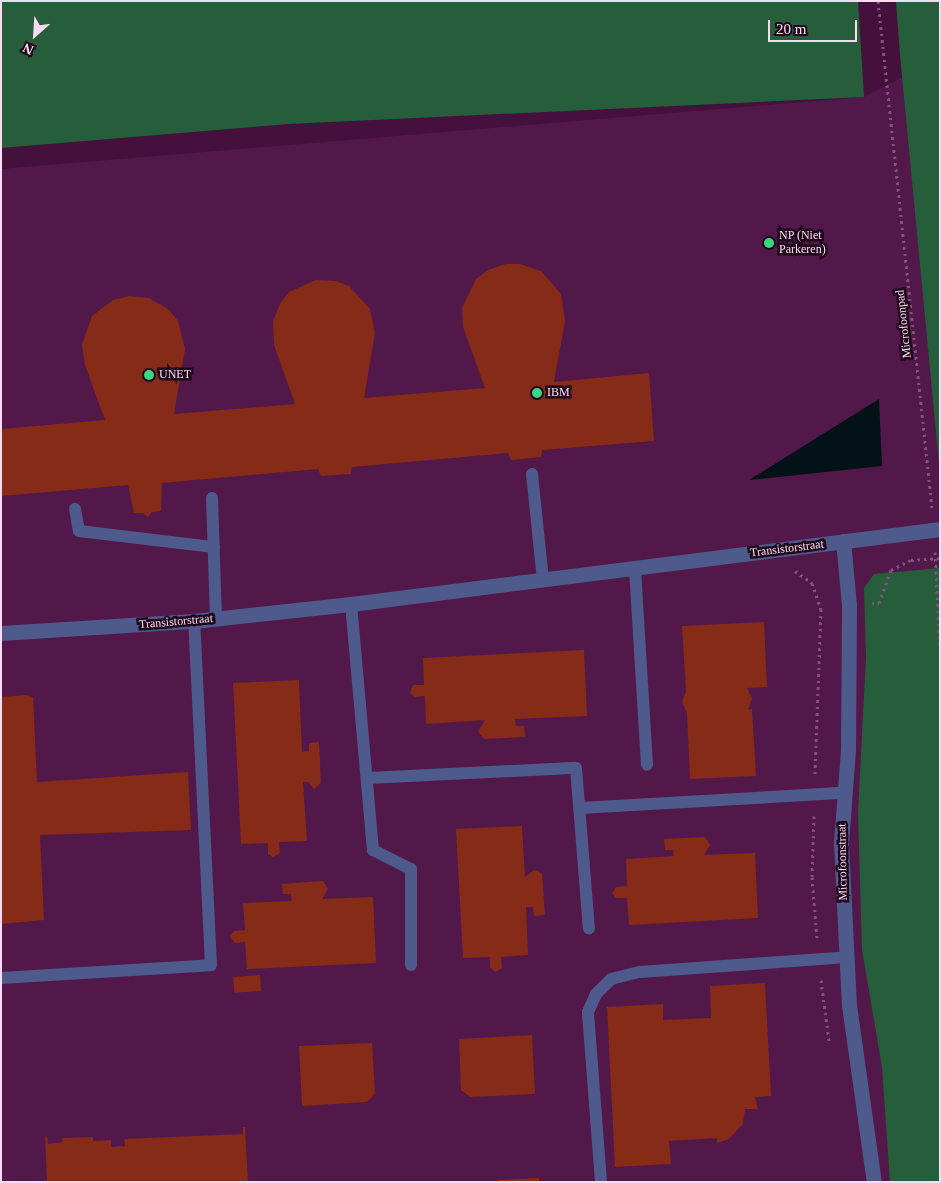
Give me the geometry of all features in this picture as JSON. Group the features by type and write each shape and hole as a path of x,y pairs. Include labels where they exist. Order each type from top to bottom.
{"street":[{"name":"Transistorstraat","path":"1,633 194,621 351,604 937,529"},
{"name":"Microfoonstraat","path":"842,541 849,604 848,750 843,793 841,843 849,1005 874,1182"}],"lane":[{"path":"532,474 543,580"},
{"path":"212,498 216,618"},
{"path":"75,509 79,531 214,547"},
{"path":"635,569 647,765"},
{"path":"351,604 373,850 411,869 411,966"},
{"path":"1,978 211,965 194,621"},
{"path":"368,778 576,768 589,928"},
{"path":"580,808 843,793"},
{"path":"600,1182 588,1012 596,994 611,979 640,972 819,960 847,956"}],"path":[{"name":"Microfoonpad","path":"878,1 937,529 940,646"},
{"path":"821,609 849,604 879,603 892,570 910,560 938,558"},
{"path":"792,569 812,583 821,609 812,878 819,960 830,1047"}],"shaded area":[{"path":"940,58 940,1182 1,1182 1,169 864,97"},
{"path":"879,399 882,466 749,480"}],"green space":[{"path":"1,1 858,1 864,97 288,124 1,148"},
{"path":"896,1 940,1 940,474 900,55"},
{"path":"940,568 940,1182 890,1182 882,1067 862,950 858,813 866,657 864,588 874,574"}],"building":[{"name":"IBM","path":"506,264 520,264 541,271 561,294 565,321 554,382 649,373 654,441 542,450 541,457 511,460 508,453 352,467 351,474 321,476 318,469 162,483 161,511 152,512 148,517 143,513 134,513 128,485 1,496 1,429 105,420 85,365 82,345 92,316 113,300 129,296 149,298 168,309 178,321 185,349 174,414 295,404 274,345 273,321 281,302 289,292 316,280 336,281 349,286 370,309 375,333 364,398 485,388 463,327 462,308 476,279 488,270"},
{"path":"764,622 767,687 747,688 752,698 748,710 752,709 756,776 690,779 687,713 682,702 686,691 682,626"},
{"path":"584,650 587,716 515,719 516,726 524,726 525,737 484,739 478,732 485,720 426,724 425,696 415,697 410,693 413,685 424,685 423,658"},
{"path":"299,680 302,752 309,751 309,743 319,742 321,783 314,789 308,782 303,782 307,841 279,842 280,853 273,857 268,854 268,843 241,844 233,683"},
{"path":"26,695 33,697 37,782 188,772 191,830 40,835 44,920 1,924 1,697"},
{"path":"522,826 525,877 534,870 542,873 545,915 534,916 533,907 526,907 528,955 501,957 502,968 495,972 490,967 490,957 463,958 456,829"},
{"path":"705,837 710,845 704,855 755,853 758,918 629,925 627,898 616,898 612,893 616,887 627,886 626,859 674,856 673,850 665,850 664,839"},
{"path":"323,881 328,889 322,899 373,897 376,963 247,969 245,942 235,943 230,937 234,931 245,930 243,903 292,901 291,894 283,894 282,884"},
{"path":"260,975 261,991 234,993 233,977"},
{"path":"765,983 771,1096 755,1097 758,1109 745,1109 743,1124 729,1139 717,1143 717,1138 669,1141 671,1164 615,1167 607,1007 663,1004 663,1020 711,1018 710,986"},
{"path":"532,1035 535,1094 470,1097 461,1090 459,1039"},
{"path":"372,1043 375,1094 367,1102 302,1106 299,1046"},
{"path":"243,1127 245,1127 248,1182 47,1182 45,1137 47,1136 48,1144 62,1142 62,1138 93,1137 93,1141 111,1140 111,1147 125,1146 124,1139 243,1134"},
{"path":"539,1178 539,1182 499,1182 499,1180"}],"place":[{"name":"NP (Niet Parkeren)","path":"769,243"},
{"name":"UNET","path":"149,375"},
{"name":"IBM","path":"537,393"}]}
